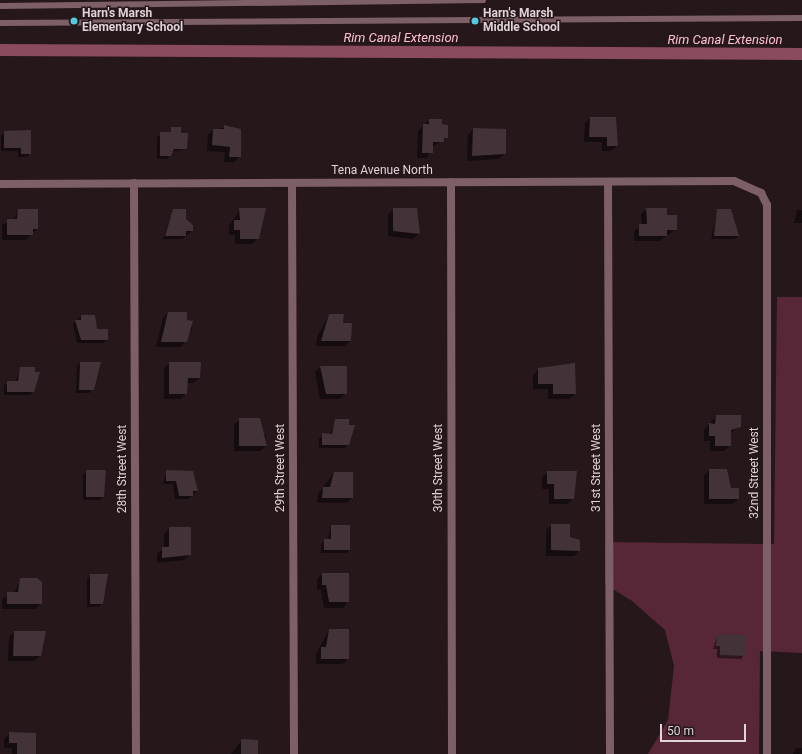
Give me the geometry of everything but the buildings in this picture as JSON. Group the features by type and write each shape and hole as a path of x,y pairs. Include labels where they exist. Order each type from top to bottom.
{"street":[{"name":"Tena Avenue North","path":"0,184 734,181 761,193"},
{"name":"30th Street West","path":"451,182 452,754"},
{"name":"31st Street West","path":"608,182 610,754"},
{"name":"28th Street West","path":"134,183 136,754"},
{"name":"29th Street West","path":"292,183 294,754"},
{"name":"32nd Street West","path":"761,193 767,205 767,754"}],"lane":[{"path":"0,6 294,1 483,0"},
{"path":"0,23 802,18"}],"shaded area":[{"path":"777,297 802,297 802,653 760,651 759,754 648,754 668,720 674,666 665,630 632,601 605,584 605,542 774,544"}],"waterway":[{"name":"Rim Canal Extension","path":"0,50 802,54"}],"place":[{"name":"Harn's Marsh Elementary School","path":"74,21"},
{"name":"Harn's Marsh Middle School","path":"475,21"}]}
